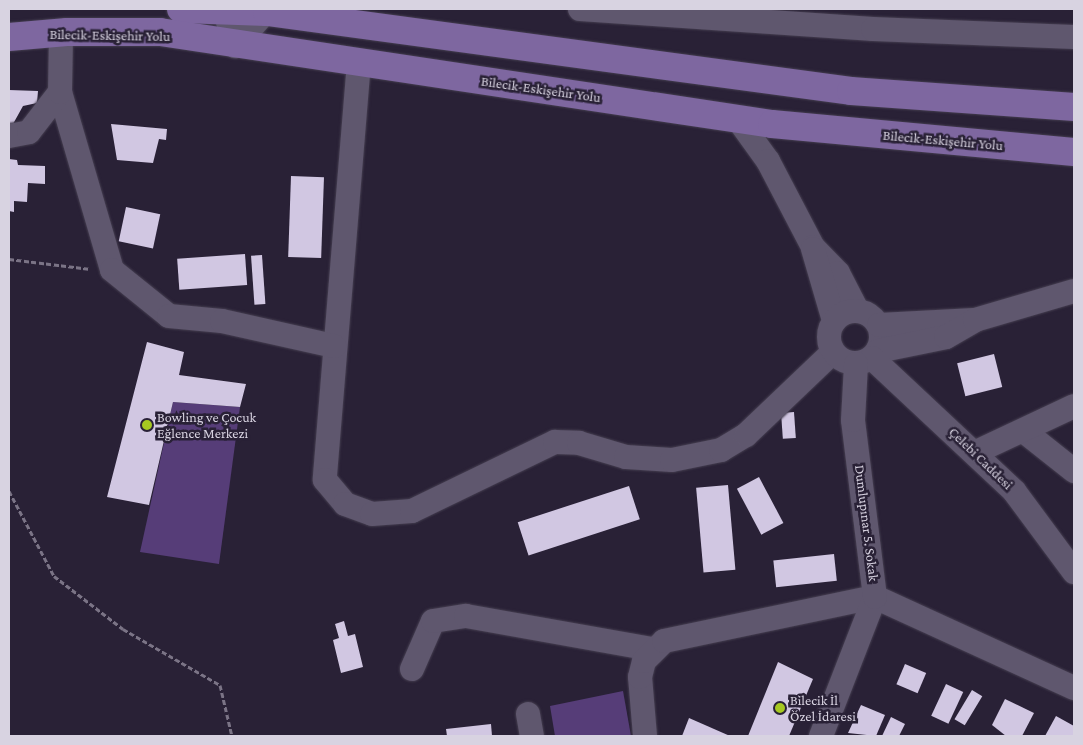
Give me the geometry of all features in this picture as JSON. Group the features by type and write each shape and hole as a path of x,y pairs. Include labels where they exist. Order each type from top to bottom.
{"main road":[{"path":"181,9 268,10 851,91 1074,107"},
{"name":"Bilecik-Eskişehir Yolu","path":"9,37 61,32 160,32 235,46 359,62 737,118 1074,152"}],"street":[{"path":"580,9 1074,37"},
{"path":"224,10 235,46"},
{"path":"235,46 268,10"},
{"path":"61,32 60,92 112,270 169,316 222,321 334,346"},
{"path":"359,62 334,346 325,480 345,504 372,514 412,511 555,442 579,443 626,457 672,460 721,450 746,435 856,356 879,324"},
{"path":"9,136 29,132 60,92"},
{"path":"737,118 768,161 812,247 834,321 829,336 856,356 946,337 975,320"},
{"path":"812,247 838,273 857,310 879,324 975,320 1074,291"},
{"path":"834,321 857,310"},
{"name":"Dumlupınar 5. Sokak","path":"826,735 876,597 853,420 856,356"},
{"name":"Çelebi Caddesi","path":"856,356 976,452 1041,523 1074,572"},
{"path":"976,452 1025,432 1074,406"},
{"path":"1025,432 1074,470"},
{"path":"645,736 640,677 652,649 664,641 709,630 876,597 1074,688"},
{"path":"412,669 433,621 466,616 652,649"}],"path":[{"path":"9,259 112,270"},
{"path":"9,492 54,576 123,629 220,685 232,736"}],"shaded area":[{"path":"173,402 240,407 219,564 140,552"},
{"path":"623,691 631,736 555,736 550,706"}],"building":[{"path":"9,90 38,91 37,103 23,106 13,124 9,124"},
{"path":"111,124 167,129 166,140 159,139 153,163 117,160"},
{"path":"9,159 17,160 18,165 45,166 45,184 28,183 27,202 14,201 14,212 9,211"},
{"path":"291,176 324,177 321,258 288,257"},
{"path":"126,207 160,214 153,249 119,241"},
{"path":"245,254 247,285 179,290 177,259"},
{"path":"262,255 265,304 254,305 251,256"},
{"name":"Bowling ve Çocuk Eğlence Merkezi","path":"147,342 184,352 179,375 246,384 240,407 173,402 149,505 107,497"},
{"path":"994,354 1002,387 965,396 957,363"},
{"path":"794,412 796,438 783,439 781,413"},
{"path":"759,477 783,523 761,535 737,489"},
{"path":"728,485 735,570 704,572 696,488"},
{"path":"629,486 640,519 529,555 518,522"},
{"path":"834,554 837,581 776,587 773,560"},
{"path":"344,621 348,636 355,634 363,667 341,673 333,640 339,638 335,624"},
{"name":"Bilecik İl Özel İdaresi","path":"778,662 813,679 789,736 748,736"},
{"path":"905,664 926,673 918,693 896,684"},
{"path":"946,684 963,692 948,724 931,716"},
{"path":"972,690 982,696 965,725 954,719"},
{"path":"1005,699 1034,713 1022,736 1006,736 992,725"},
{"path":"861,705 885,715 876,736 848,733"},
{"path":"1056,716 1074,726 1074,736 1045,736"},
{"path":"891,717 905,724 899,736 882,736"},
{"path":"689,718 730,736 682,736"},
{"path":"491,724 492,736 447,736 446,729"}],"place":[{"name":"Bowling ve Çocuk Eğlence Merkezi","path":"147,425"},
{"name":"Bilecik İl Özel İdaresi","path":"780,708"}]}
